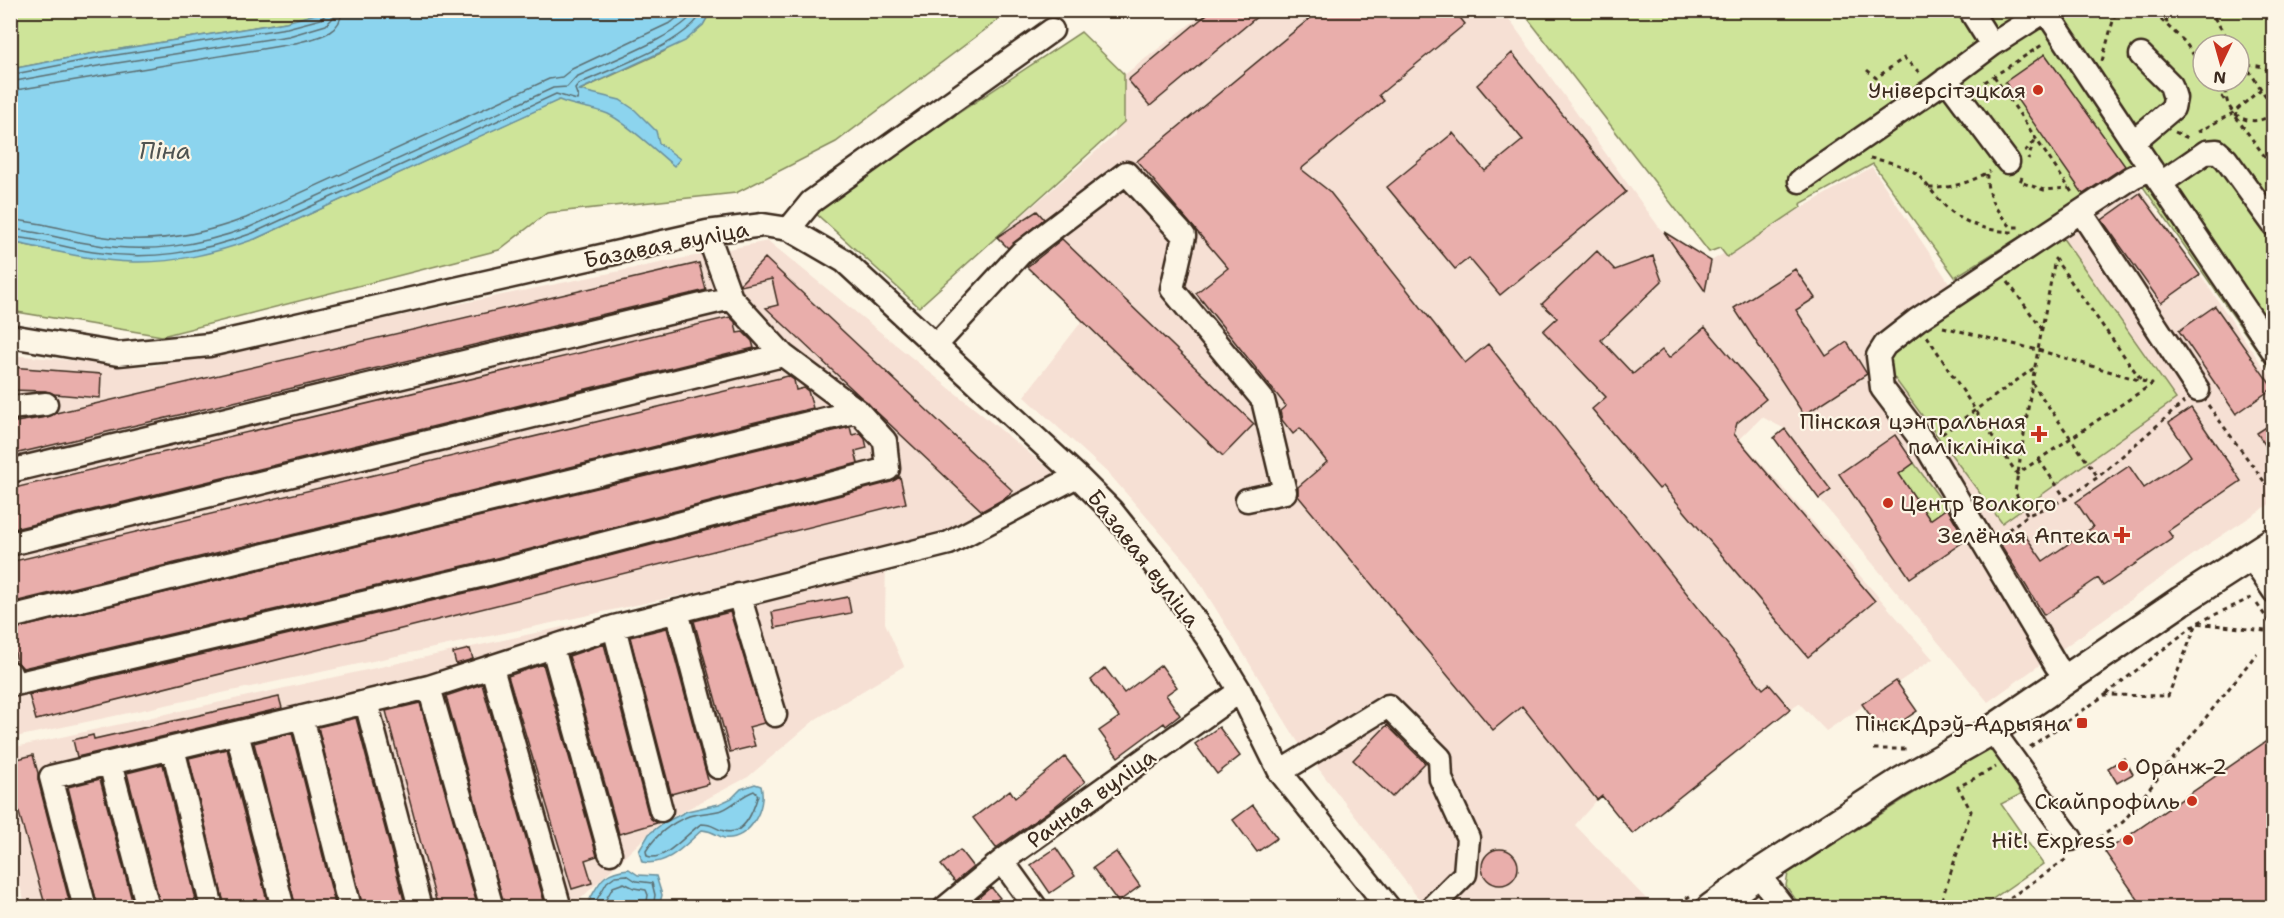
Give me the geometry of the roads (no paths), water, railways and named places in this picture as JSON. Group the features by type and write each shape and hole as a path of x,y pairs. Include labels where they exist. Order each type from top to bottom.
{"main road":[{"path":"1711,908 1758,874 1899,783 1992,730 2262,548"}],"street":[{"path":"1970,10 1992,45"},
{"path":"1800,181 1992,45 2045,11 2274,352"},
{"path":"789,230 812,202 1052,30"},
{"path":"2133,142 2173,108 2175,98 2171,85 2141,55"},
{"path":"1946,79 2020,162"},
{"path":"2067,678 2056,665 1926,446 1882,388 1878,356 1885,345 1917,320 1998,267 2079,207 2133,177 2156,176 2206,152 2217,151 2226,159 2274,225"},
{"path":"936,345 1021,254 1126,173 1184,236 1172,289 1263,400 1285,492 1247,500"},
{"path":"2079,207 2198,390"},
{"name":"Базавая вуліца","path":"10,336 118,354 209,345 707,232 764,225 789,230 844,261 1112,510 1209,640 1240,691 1280,772 1389,908"},
{"path":"10,673 15,684 488,574 888,469 885,441 858,411 783,355 731,298 707,232"},
{"path":"10,471 731,298"},
{"path":"10,544 783,355"},
{"path":"10,408 46,404"},
{"path":"10,617 858,411"},
{"path":"85,908 51,777 429,687 614,627 949,543 1077,476"},
{"path":"2262,548 2274,591"},
{"path":"739,595 775,715"},
{"path":"677,611 717,767"},
{"path":"614,627 661,810"},
{"path":"553,648 610,853"},
{"path":"492,668 559,904"},
{"path":"429,687 492,908"},
{"name":"Рачная вуліца","path":"945,908 1002,861 1240,691"},
{"path":"366,702 420,908"},
{"path":"1280,772 1388,706 1440,758 1441,779 1468,838 1465,874 1431,908"},
{"path":"302,717 350,908"},
{"path":"1992,730 2076,847"},
{"path":"237,733 283,908"},
{"path":"173,748 212,908"},
{"path":"110,763 148,908"},
{"path":"1002,861 1036,908"},
{"path":"1758,874 1784,908"}],"water":[{"name":"Піна","path":"330,10 711,11 703,25 685,41 579,90 620,100 635,110 656,131 659,143 680,159 674,166 615,118 559,100 255,239 210,253 165,261 133,262 102,260 11,242 11,69 286,22"},
{"path":"755,784 761,786 759,812 749,828 742,834 724,838 702,830 675,854 660,861 642,862 639,851 649,834 662,824 687,811 719,804 732,798 741,789"},
{"path":"629,869 638,875 656,876 662,895 659,907 585,907 605,877 611,873"}],"place":[{"name":"Універсітэцкая","path":"2038,90"},
{"name":"Пінская цэнтральная паліклініка","path":"2039,434"},
{"name":"Центр Волкого","path":"1888,503"},
{"name":"Зелёная Аптека","path":"2122,535"},
{"name":"ПінскДрэў-Адрыяна","path":"2082,723"},
{"name":"Оранж-2","path":"2123,766"},
{"name":"Скайпрофиль","path":"2192,801"},
{"name":"Hit! Express","path":"2128,840"}]}
